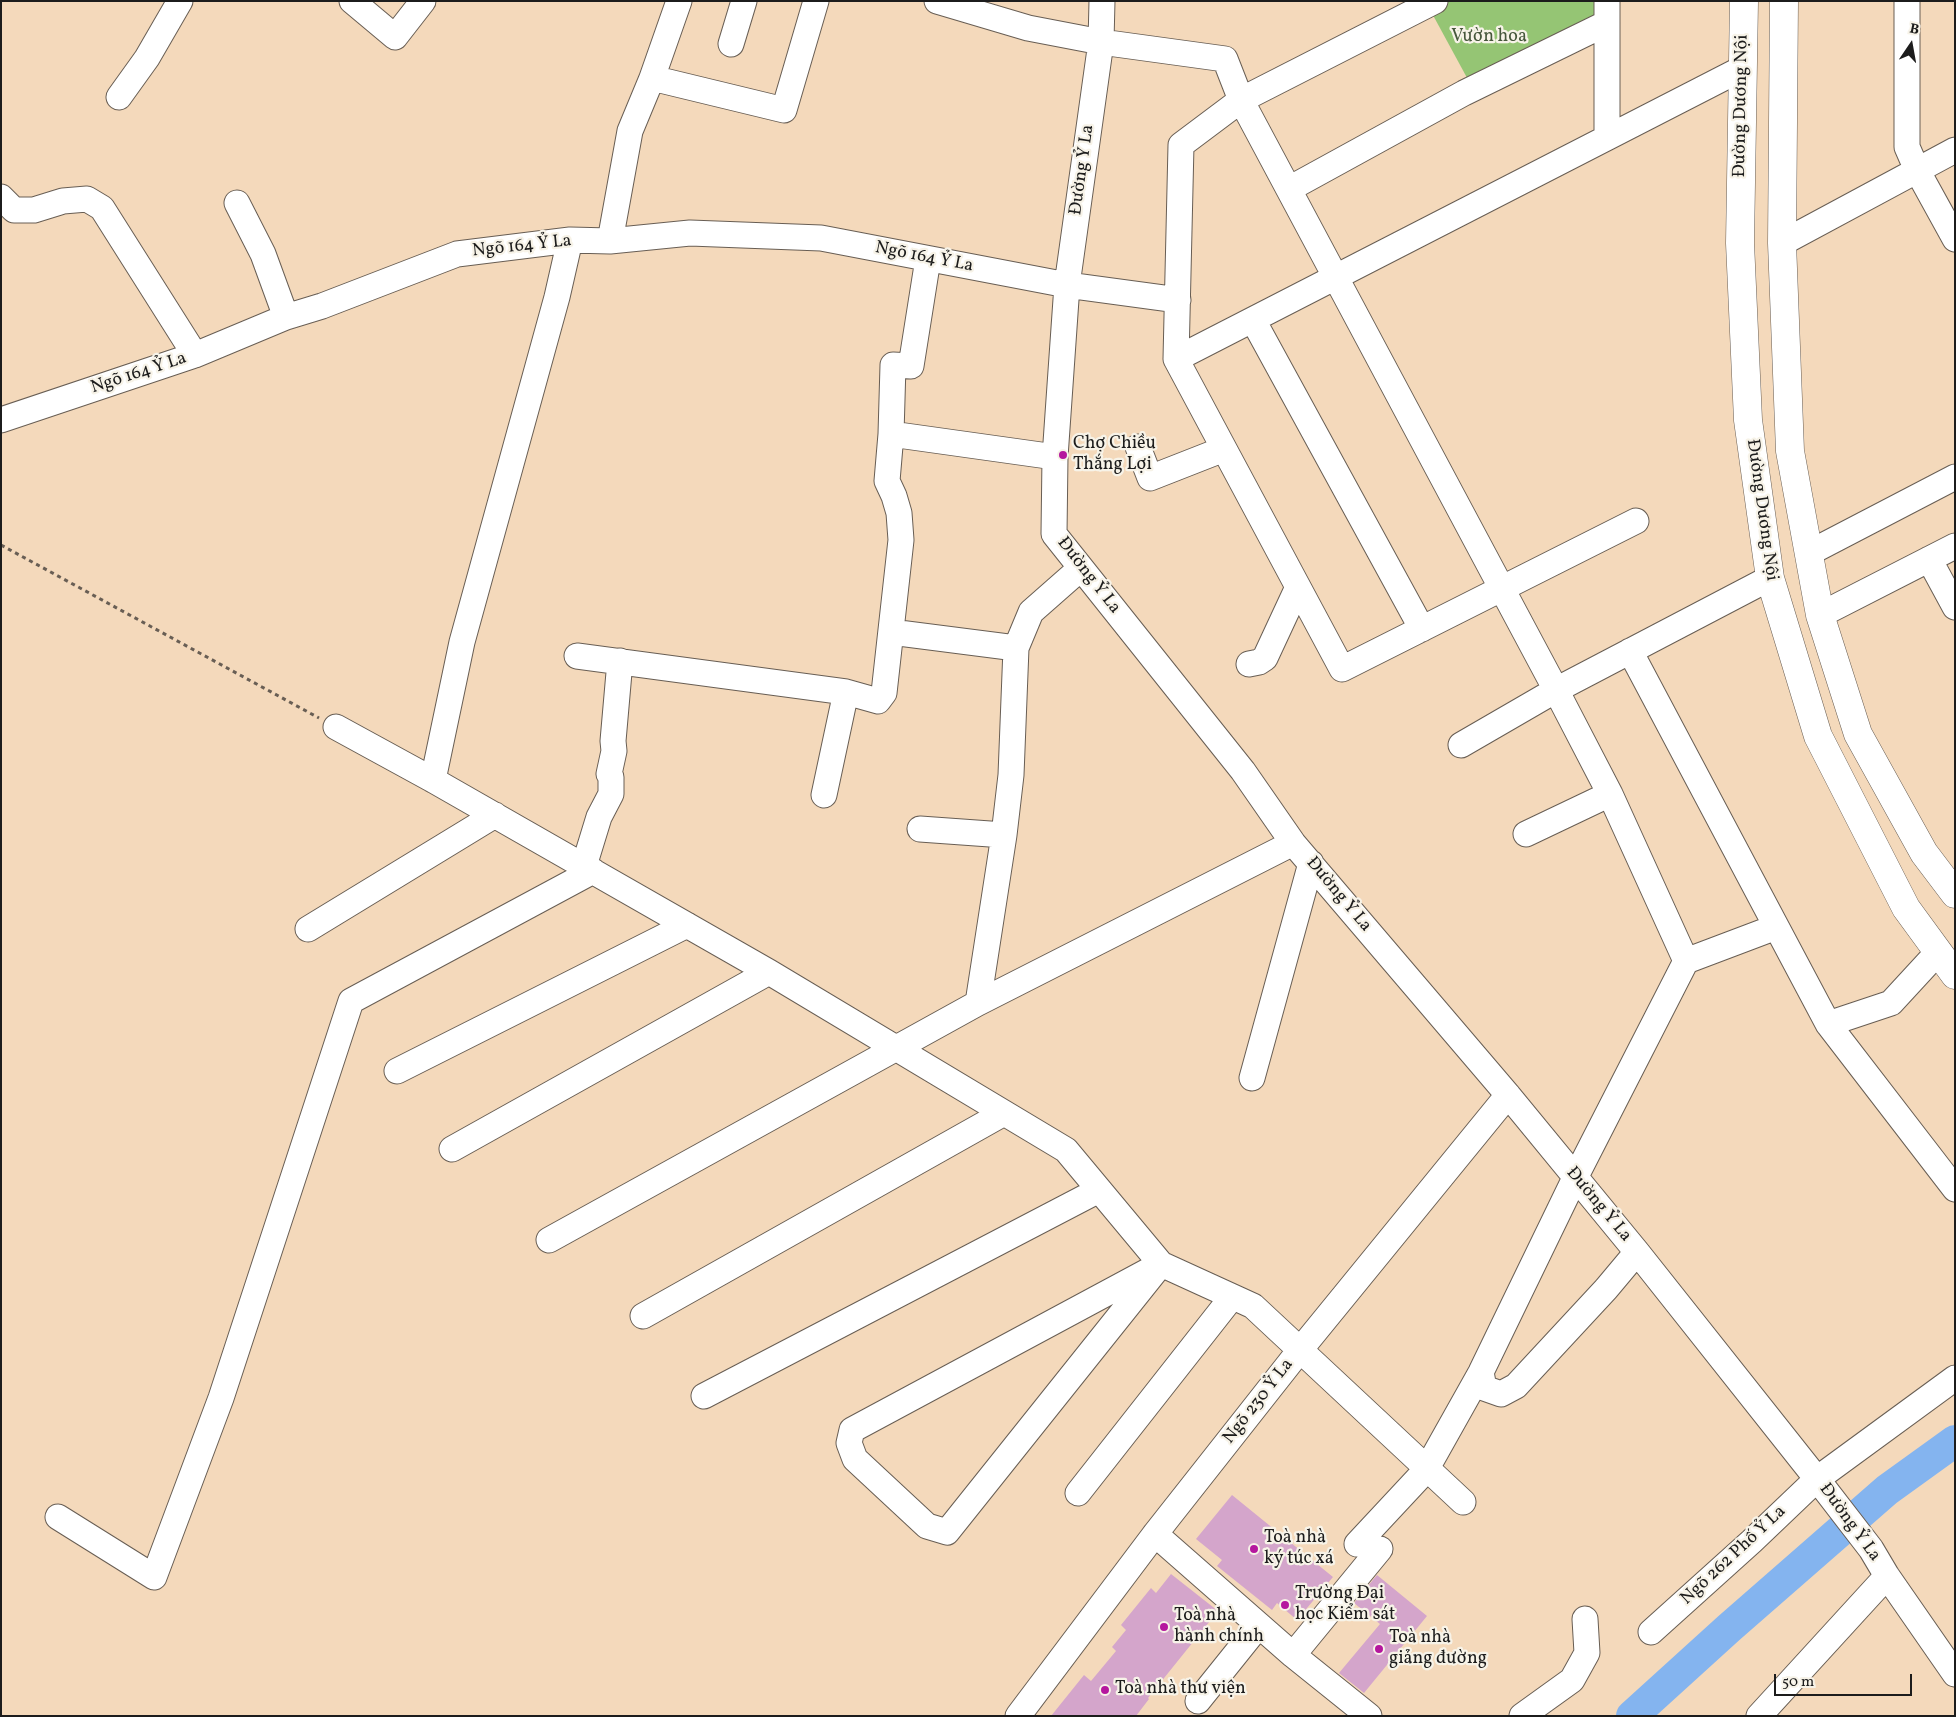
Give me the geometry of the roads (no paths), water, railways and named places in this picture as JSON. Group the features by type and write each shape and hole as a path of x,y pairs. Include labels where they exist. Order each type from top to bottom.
{"main road":[{"name":"Đường Dương Nội","path":"1744,1 1740,242 1748,420 1770,578 1818,736 1906,908 1955,975"},
{"path":"1784,1 1782,243 1790,451 1820,615 1858,734 1924,853 1955,894"},
{"path":"1740,242 1782,243"}],"street":[{"path":"119,97 147,58 180,1"},
{"path":"352,1 395,36 424,1"},
{"path":"610,241 630,131 652,78 679,1"},
{"path":"731,44 744,1"},
{"path":"652,78 784,110 816,1"},
{"path":"937,1 1028,28 1101,42 1225,59 1241,100 1610,794 1686,961"},
{"name":"Đường Ỷ La","path":"1102,1 1101,42 1067,285 1055,456 1054,534 1243,772 1293,843 1508,1095 1637,1252 1871,1549 1887,1576 1955,1674"},
{"path":"1435,1 1241,100 1181,145 1176,359 1342,669 1636,521"},
{"path":"1906,1 1907,147 1917,170 1955,239"},
{"path":"1289,189 1607,12 1607,136"},
{"path":"1176,359 1607,136 1743,68"},
{"path":"1782,243 1955,150"},
{"path":"1,197 14,210 34,210 63,201 87,199 102,208 195,356"},
{"path":"237,203 264,254 286,317"},
{"name":"Ngõ 164 Ỷ La","path":"1,420 195,356 286,317 322,306 457,254 570,240 610,241 690,233 821,238 1067,285 1178,300"},
{"path":"433,780 462,642 557,297 570,240"},
{"path":"577,656 846,692 878,701 882,698 902,540 899,513 887,481 891,434 893,365 911,366 928,258"},
{"path":"1253,320 1422,629"},
{"path":"891,434 1055,456"},
{"path":"1138,447 1150,478 1224,449"},
{"path":"1809,553 1955,477"},
{"path":"1820,615 1955,546"},
{"path":"1930,559 1955,608"},
{"path":"978,1003 1004,835 1011,774 1016,648 1031,612 1081,568"},
{"path":"1461,745 1556,690 1770,578"},
{"path":"1249,664 1259,662 1265,658 1298,588"},
{"path":"891,632 1016,648"},
{"path":"1630,651 1828,1024 1955,1189"},
{"path":"58,1517 154,1577 221,1398 351,1002 588,868 599,817 610,794 611,777 609,774 614,751 613,741 620,661"},
{"path":"824,795 846,692"},
{"path":"336,727 495,815 769,972 1066,1150 1161,1264 1253,1306 1426,1470 1463,1502"},
{"path":"1526,834 1610,794"},
{"path":"308,929 495,815"},
{"path":"920,829 1004,835"},
{"path":"549,1240 978,1003 1293,843"},
{"path":"1252,1078 1311,863"},
{"path":"397,1071 687,925"},
{"path":"1293,1654 1368,1546 1426,1470 1481,1372 1575,1178 1686,961 1776,927"},
{"path":"1828,1024 1890,1003 1938,952"},
{"path":"452,1149 769,972"},
{"name":"Ngõ 230 Ỷ La","path":"1018,1716 1155,1534 1300,1350 1508,1095"},
{"path":"643,1316 1004,1113"},
{"path":"704,1396 1099,1190"},
{"path":"1481,1372 1484,1388 1502,1394 1516,1386 1606,1289 1637,1252"},
{"path":"1161,1264 947,1532 927,1526 855,1460 849,1443 852,1430 1161,1264"},
{"path":"1078,1493 1232,1297"},
{"name":"Ngõ 262 Phố Ỷ La","path":"1651,1632 1752,1541 1816,1479 1955,1378"},
{"path":"1155,1534 1293,1654 1370,1716"},
{"path":"1759,1716 1887,1576"},
{"path":"1522,1716 1572,1680 1587,1653 1585,1619"},
{"path":"1198,1702 1259,1625"}],"waterway":[{"path":"1632,1716 1729,1628 1887,1490 1955,1441"}],"place":[{"name":"Chợ Chiều Thắng Lợi","path":"1063,455"},
{"name":"Toà nhà ký túc xá","path":"1254,1549"},
{"name":"Trường Đại học Kiểm sát","path":"1285,1605"},
{"name":"Toà nhà hành chính","path":"1164,1627"},
{"name":"Toà nhà giảng đường","path":"1379,1649"},
{"name":"Toà nhà thư viện","path":"1105,1690"}],"park label":[{"name":"Vườn hoa","path":"1489,38"}]}
